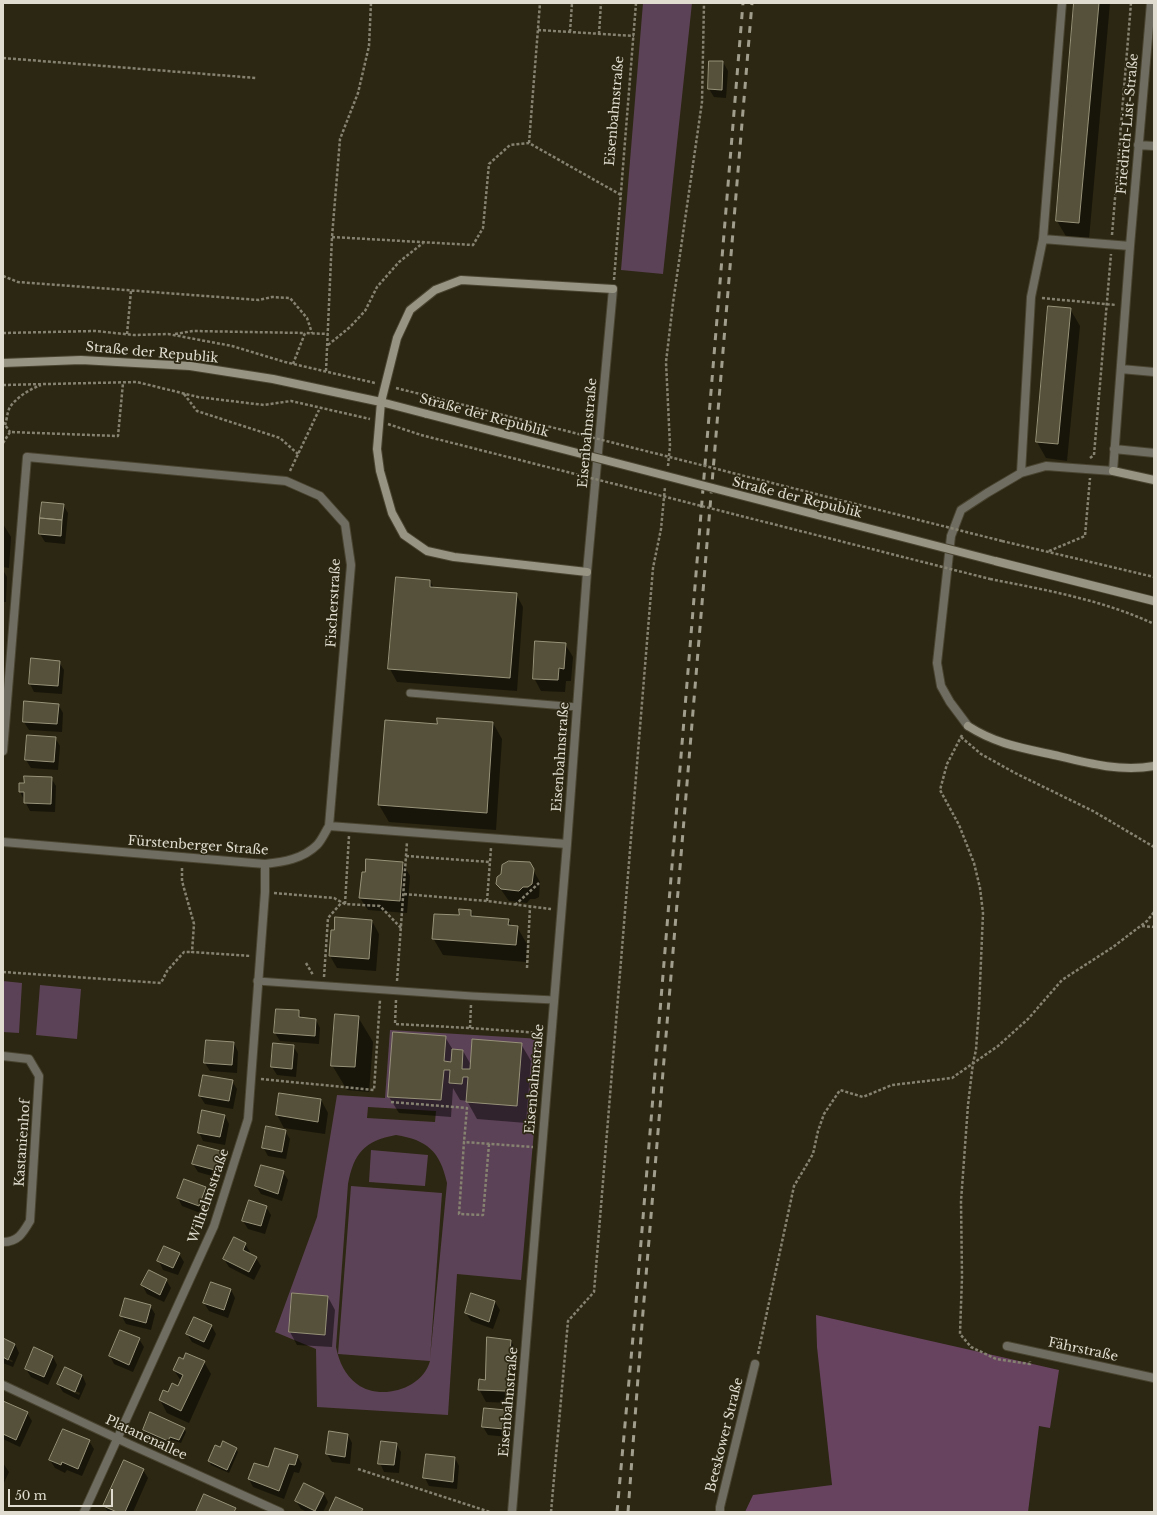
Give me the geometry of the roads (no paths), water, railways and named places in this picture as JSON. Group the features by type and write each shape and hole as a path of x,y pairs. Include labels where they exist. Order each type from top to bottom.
{"main road":[{"path":"587,572 454,557 426,551 404,535 392,513 380,471 377,449 381,402 397,338 410,310 436,290 461,280 613,289"},
{"name":"Straße der Republik","path":"3,362 81,360 190,366 273,379 381,402 1154,601"},
{"path":"1113,471 1154,480"},
{"path":"968,726 983,736 1001,743 1106,767 1141,768 1154,766"}],"street":[{"path":"1021,473 1031,297 1043,239 1062,3"},
{"name":"Friedrich-List-Straße","path":"1113,471 1138,145 1151,3"},
{"path":"1138,145 1154,146"},
{"path":"1043,239 1130,246"},
{"name":"Eisenbahnstraße","path":"512,1512 567,844 587,572 613,289"},
{"path":"1121,369 1154,372"},
{"path":"1114,449 1154,453"},
{"name":"Fischerstraße","path":"3,751 27,457 286,481 320,496 345,524 351,565 329,826"},
{"path":"968,726 950,702 941,686 937,663 951,536 961,510 1021,473 1046,466 1113,471"},
{"path":"329,826 567,844"},
{"name":"Fürstenberger Straße","path":"3,842 265,864 283,862 298,857 317,845 329,826"},
{"name":"Wilhelmstraße","path":"84,1512 214,1226 248,1119 257,981 265,892 265,864"},
{"name":"Kastanienhof","path":"3,1056 29,1059 39,1076 30,1221 22,1235 11,1242 3,1242"},
{"name":"Fährstraße","path":"1007,1346 1154,1378"},
{"name":"Beeskower Straße","path":"720,1512 755,1364"},
{"name":"Platanenallee","path":"3,1385 280,1512"}],"lane":[{"path":"410,693 577,707"},
{"path":"257,981 472,996 554,1000"}],"railway":[{"path":"617,1512 635,1315 743,3"},
{"path":"628,1512 642,1324 752,3"}]}
